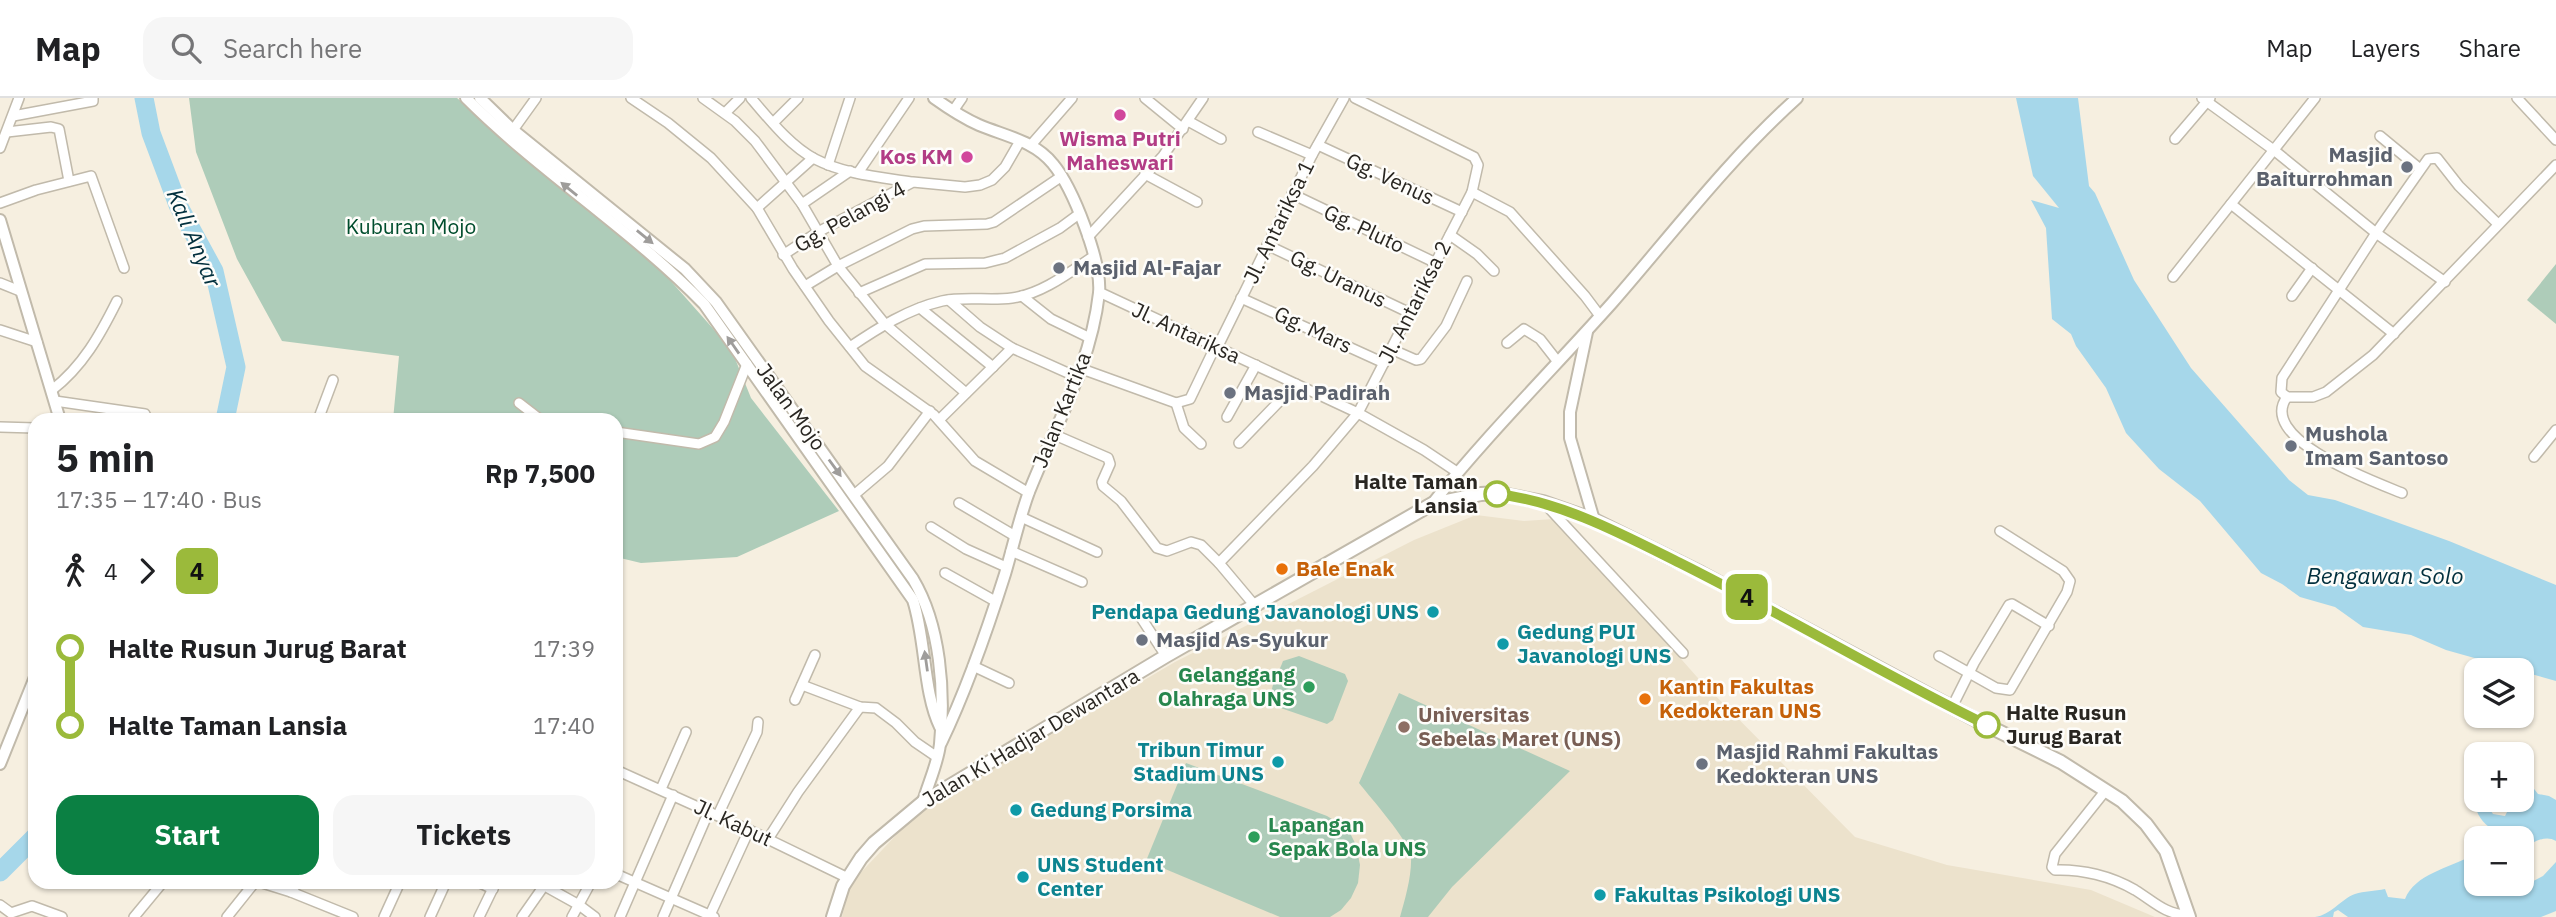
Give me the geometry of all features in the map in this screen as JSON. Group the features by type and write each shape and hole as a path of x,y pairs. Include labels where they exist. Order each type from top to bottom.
{"main road":[{"name":"Jalan Ki Hadjar Dewantara","path":"833,917 848,878 874,843 923,802 1166,656 1432,505 1481,494 1520,496 1594,520 1746,596 2061,762 2135,812 2166,851 2189,916"}],"street":[{"path":"0,148 19,98"},
{"path":"13,116 93,102 93,98"},
{"path":"466,98 506,138 693,293 796,426 913,600 923,637 933,712 940,727"},
{"name":"Jalan Mojo","path":"481,98 513,130 685,269 703,287 716,302 796,426 854,495 913,579 925,602 937,654 942,708 938,751 923,802"},
{"path":"513,130 536,98"},
{"path":"631,98 668,123 711,159 758,208 783,255 865,366 930,411 975,461 1029,493"},
{"path":"703,98 725,113 755,141 802,204 838,266 885,324 967,393"},
{"path":"725,113 740,98"},
{"path":"751,98 773,123 813,158 854,172 913,182"},
{"path":"773,123 798,98"},
{"path":"828,164 850,98"},
{"path":"802,204 854,172 909,98"},
{"name":"Jalan Kartika","path":"933,98 982,126 1026,143 1045,154 1062,176 1079,214 1094,256 1099,292 1081,373 1029,493 973,666 938,751"},
{"path":"953,111 962,98"},
{"name":"Gg. Pelangi 4","path":"783,255 818,232 913,182 980,185 997,176 1072,98"},
{"path":"1088,237 1163,156 1203,98"},
{"name":"Jl. Antariksa 1","path":"1176,403 1190,399 1292,194 1344,98"},
{"path":"1355,98 1474,157 1478,165 1472,192 1510,212 1600,316"},
{"path":"1432,505 1457,472 1600,316 1706,190 1797,98"},
{"path":"2174,277 2315,98"},
{"path":"2517,98 2556,140"},
{"path":"1150,99 1185,125 1221,139"},
{"path":"2175,139 2207,99 2376,233 2445,282"},
{"path":"7,132 51,127 59,130 69,181"},
{"path":"1258,132 1312,155"},
{"path":"2380,136 2420,169"},
{"name":"Gg. Venus","path":"1318,145 1462,212"},
{"path":"758,208 813,158"},
{"path":"2498,224 2459,186 2437,158 2428,159 2376,233 2283,378 2281,392 2287,397 2313,397 2356,370 2445,282 2556,165"},
{"path":"1145,174 1197,202"},
{"path":"0,203 89,175 95,182 124,268"},
{"path":"805,286 838,266 912,229 924,226 987,225 1062,176"},
{"name":"Jl. Antariksa 2","path":"1219,563 1313,466 1358,413 1472,192"},
{"name":"Gg. Pluto","path":"1292,194 1436,263"},
{"path":"2231,204 2394,334"},
{"path":"859,293 925,264 985,263 1004,258 1043,238 1079,214"},
{"path":"0,220 58,413"},
{"path":"1450,235 1477,254 1494,271"},
{"name":"Gg. Uranus","path":"1267,245 1410,313"},
{"path":"849,347 885,324 920,308 949,300 1022,296 1045,286 1094,256"},
{"path":"2292,296 2312,268"},
{"path":"1391,348 1416,360 1421,359 1446,326 1467,282"},
{"path":"0,283 20,291"},
{"name":"Jl. Antariksa","path":"1099,292 1358,413 1457,472"},
{"path":"1022,296 1051,319 1090,338"},
{"name":"Gg. Mars","path":"1241,298 1384,363"},
{"path":"949,300 980,327 1012,348 1176,403 1185,428 1200,444"},
{"path":"53,395 83,361 117,301"},
{"path":"920,308 993,367"},
{"path":"1507,344 1520,328 1528,330 1540,339 1558,362"},
{"path":"0,330 37,342"},
{"path":"1587,330 1570,412 1570,438 1594,520"},
{"path":"939,420 1012,348"},
{"path":"623,433 699,444 715,437 724,422 747,364"},
{"path":"1227,418 1256,365"},
{"path":"321,413 333,380"},
{"path":"1239,443 1296,384"},
{"path":"53,395 140,413"},
{"path":"2287,397 2282,404 2281,416 2285,425 2299,440 2340,467 2402,494"},
{"path":"519,402 532,413"},
{"path":"854,495 888,466 930,411"},
{"path":"0,427 28,428"},
{"path":"2534,457 2556,430"},
{"path":"1055,435 1108,458 1110,464 1102,486 1121,501 1158,549 1167,551 1194,542 1219,563 1256,607"},
{"path":"1543,502 1683,653"},
{"path":"959,503 1015,536"},
{"path":"1020,517 1097,552"},
{"path":"931,527 967,549 1006,567"},
{"path":"1939,656 1996,688 2010,690 2067,592 2070,581 2068,576 2000,531"},
{"path":"1011,551 1082,582"},
{"path":"945,573 995,601"},
{"path":"1952,706 2008,605 2019,606 2049,626"},
{"path":"1140,616 1166,656"},
{"path":"796,700 815,655"},
{"path":"973,666 1009,683"},
{"path":"802,685 860,707 872,707 883,713 915,742 938,751"},
{"path":"0,764 28,694"},
{"path":"768,839 860,707"},
{"path":"663,917 670,897 757,732 758,722"},
{"path":"661,789 686,732"},
{"name":"Jl. Kabut","path":"623,773 848,878"},
{"path":"2106,790 2055,854 2052,867 2054,870 2084,872 2104,877 2135,890 2169,913 2189,916"},
{"path":"620,917 673,795"},
{"path":"623,877 712,916 749,830"},
{"path":"134,917 157,889"},
{"path":"227,917 254,889"},
{"path":"282,889 353,917"},
{"path":"384,917 397,889"},
{"path":"430,917 443,889"},
{"path":"482,916 494,889"},
{"path":"522,917 539,889"},
{"path":"553,889 594,917"},
{"path":"572,917 587,889"},
{"path":"0,905 12,913 32,906 57,916"}],"shaded area":[{"name":"Universitas Sebelas Maret (UNS)","path":"1476,515 1524,521 1554,519 1697,677 1855,837 1947,865 2091,890 2155,917 842,917 850,884 916,814 1175,662 1414,540"}],"green space":[{"name":"Kuburan Mojo","path":"189,98 457,98 654,262 724,341 734,356 751,398 839,511 737,557 641,563 623,559 623,413 394,413 399,356 282,341 237,259 196,152"},
{"path":"2556,264 2556,324 2527,300"},
{"name":"Gelanggang Olahraga UNS","path":"1299,656 1345,674 1348,681 1333,720 1327,724 1275,706 1272,701 1273,684 1283,661"},
{"path":"1399,693 1570,771 1452,887 1428,917 1400,917 1411,864 1409,849 1359,783"},
{"name":"Lapangan Sepak Bola UNS","path":"1186,763 1327,816 1348,829 1356,845 1360,865 1358,883 1341,910 1330,917 1280,917 1146,861"}],"water":[{"name":"Bengawan Solo","path":"2016,98 2078,98 2089,186 2095,193 2134,280 2191,368 2289,480 2308,495 2335,500 2449,541 2556,585 2556,681 2534,675 2534,658 2474,658 2446,650 2411,635 2363,627 2335,607 2300,597 2261,573 2200,501 2159,469 2126,433 2106,388 2076,346 2071,334 2052,319 2046,228 2031,200 2059,208 2033,176"},
{"path":"2534,789 2538,794 2549,796 2556,800 2556,841 2547,838 2534,842 2534,826 2488,826 2477,812 2505,816 2507,812 2534,812"},
{"path":"2464,859 2464,896 2534,896 2534,881 2543,876 2556,862 2556,911 2541,917 2348,917 2338,910 2333,917 2315,917 2326,913 2350,896 2362,892 2385,889 2388,897 2405,899 2416,883"}],"waterway":[{"name":"Kali Anyar","path":"144,98 151,133 178,205 214,271 236,367 226,413"},
{"name":"Kali Anyar","path":"0,872 28,844"}],"bus line":[{"name":"4","path":"1497,494 1543,502 1594,520 1746,596 1987,725"}],"place":[{"name":"Wisma Putri Maheswari","path":"1120,115"},
{"name":"Kos KM","path":"967,157"},
{"name":"Masjid Baiturrohman","path":"2407,167"},
{"name":"Masjid Al-Fajar","path":"1059,268"},
{"name":"Masjid Padirah","path":"1230,393"},
{"name":"Mushola Imam Santoso","path":"2291,446"},
{"name":"Halte Taman Lansia","path":"1497,494"},
{"name":"Bale Enak","path":"1282,569"},
{"name":"Pendapa Gedung Javanologi UNS","path":"1433,612"},
{"name":"Masjid As-Syukur","path":"1142,640"},
{"name":"Gedung PUI Javanologi UNS","path":"1503,644"},
{"name":"Gelanggang Olahraga UNS","path":"1309,687"},
{"name":"Kantin Fakultas Kedokteran UNS","path":"1645,699"},
{"name":"Halte Rusun Jurug Barat","path":"1987,725"},
{"name":"Universitas Sebelas Maret (UNS)","path":"1404,727"},
{"name":"Tribun Timur Stadium UNS","path":"1278,762"},
{"name":"Masjid Rahmi Fakultas Kedokteran UNS","path":"1702,764"},
{"name":"Gedung Porsima","path":"1016,810"},
{"name":"Lapangan Sepak Bola UNS","path":"1254,837"},
{"name":"UNS Student Center","path":"1023,877"},
{"name":"Fakultas Psikologi UNS","path":"1600,895"}]}
